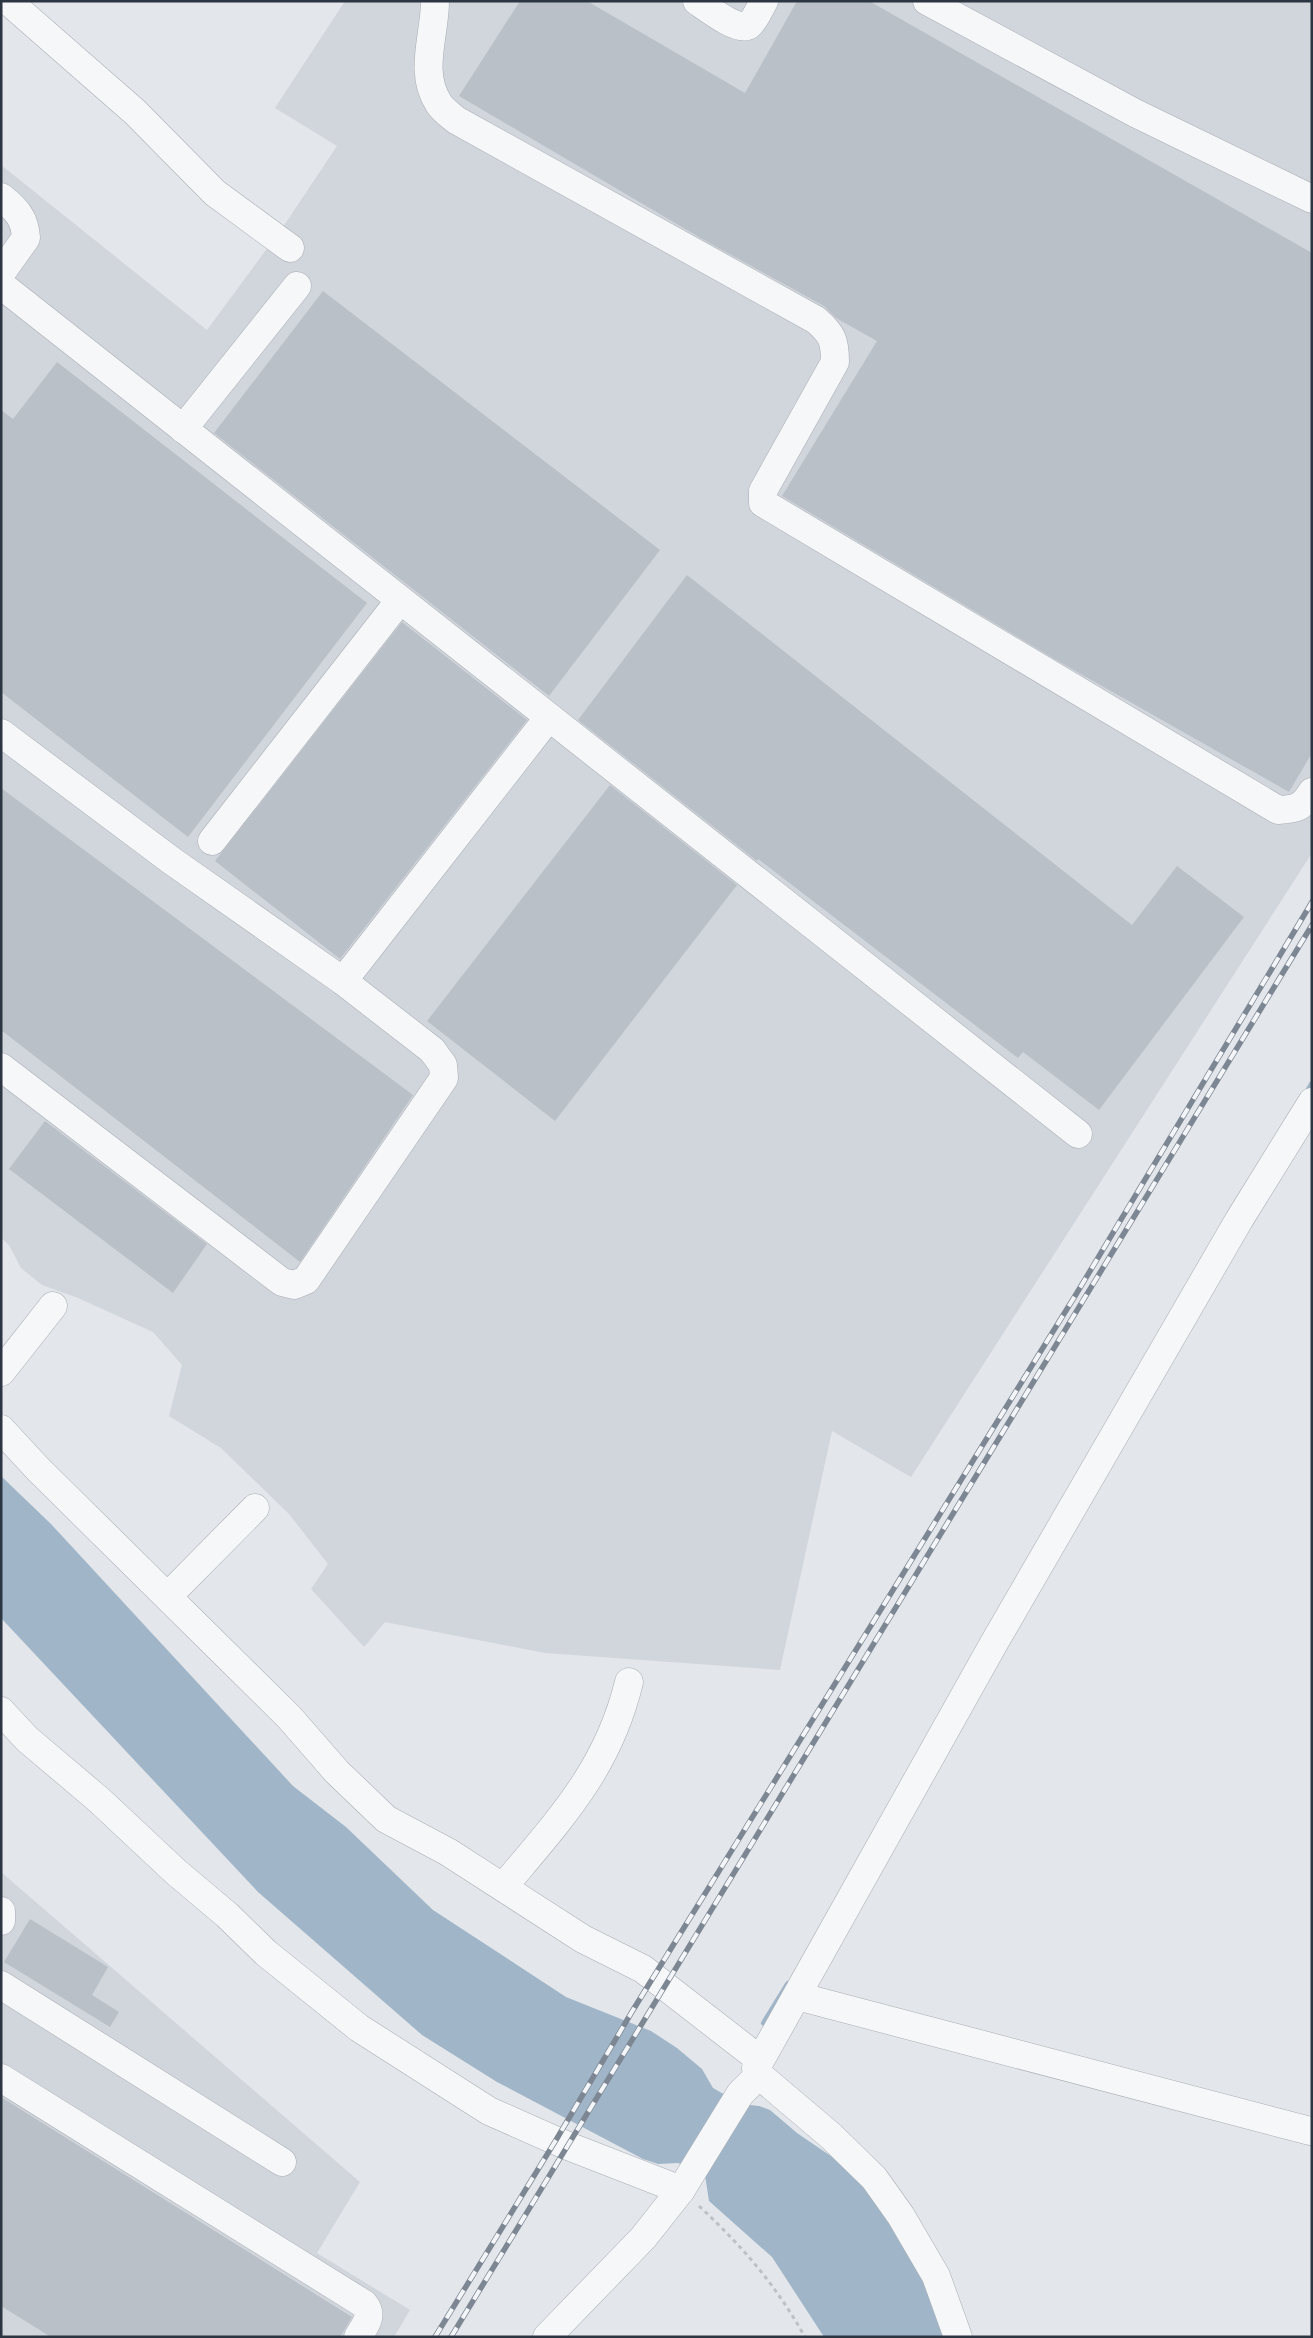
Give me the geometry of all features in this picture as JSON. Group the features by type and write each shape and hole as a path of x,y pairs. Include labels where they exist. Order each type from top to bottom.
{"street":[{"path":"8,1 135,112 215,193 290,248"},
{"path":"435,1 435,17 427,59 430,82 439,104 456,120 816,320 829,331 835,345 835,362 763,491 763,504 1278,810 1295,809 1306,802 1312,792"},
{"path":"697,1 733,25 743,28 749,25 764,1"},
{"path":"927,1 1135,113 1312,199"},
{"path":"1,196 20,215 25,224 26,238 1,272"},
{"path":"1,285 1078,1134"},
{"path":"183,429 298,286"},
{"path":"212,841 400,600"},
{"path":"343,981 549,718"},
{"path":"1,733 172,861 343,981 432,1050 443,1065 444,1078 306,1280 294,1285 282,1282 1,1067"},
{"path":"547,2337 643,2238 685,2184 752,2076 994,1643 1239,1220 1312,1102"},
{"path":"1,1372 54,1306"},
{"path":"1,1429 38,1469 289,1717 337,1772 386,1819 448,1852 583,1938 654,1976 752,2076 831,2136 874,2178 901,2216 936,2276 958,2337"},
{"path":"168,1596 255,1508"},
{"path":"504,1886 588,1781 621,1714 629,1682"},
{"path":"1,1711 28,1739 98,1798 176,1872 228,1915 266,1953 359,2028 489,2111 568,2146 685,2184"},
{"path":"1,1911 1,1921"},
{"path":"1,1985 282,2162"},
{"path":"797,1996 1310,2131"},
{"path":"1,2078 364,2304 368,2309 369,2317 358,2337"}],"path":[{"path":"685,2184 762,2271 786,2302 805,2337"}],"shaded area":[{"path":"345,1 1312,1 1312,853 911,1477 832,1431 780,1670 545,1653 385,1622 364,1647 311,1589 328,1564 289,1514 221,1448 169,1416 182,1365 153,1332 78,1298 42,1285 21,1268 9,1245 1,1238 1,165 207,330 283,227 337,146 275,108"},
{"path":"1,1872 360,2182 317,2253 410,2310 394,2337 1,2337"}],"water":[{"path":"1,1476 51,1524 293,1786 346,1827 433,1910 566,1997 651,2031 677,2048 702,2069 713,2088 741,2104 759,2106 770,2110 797,2133 844,2165 901,2231 948,2337 824,2337 772,2257 709,2201 705,2175 678,2163 658,2164 643,2159 497,2082 422,2035 258,1892 1,1618"}],"building":[{"path":"520,1 587,1 745,93 797,1 869,1 1312,253 1312,753 1289,792 1056,660 782,496 877,341 836,318 824,306 704,240 459,96"},
{"path":"323,291 660,550 549,696 214,433"},
{"path":"57,362 367,603 188,837 1,692 1,410 13,419"},
{"path":"687,575 1132,925 1177,866 1244,917 1099,1110 1023,1052 1018,1058 758,859 757,861 578,720"},
{"path":"402,622 527,720 340,959 215,861"},
{"path":"610,785 737,885 555,1121 427,1021"},
{"path":"1,788 413,1095 300,1262 1,1030"},
{"path":"45,1121 207,1244 173,1293 9,1169"},
{"path":"30,1919 108,1967 92,1995 119,2012 110,2027 4,1962"},
{"path":"1,2097 352,2317 340,2337 51,2337 1,2306"}],"waterway":[{"path":"1305,1096 1312,1084"},
{"path":"764,2023 788,1984"}],"railway":[{"path":"435,2337 633,2010 1075,1296 1312,902"},
{"path":"451,2337 1312,925"}]}
